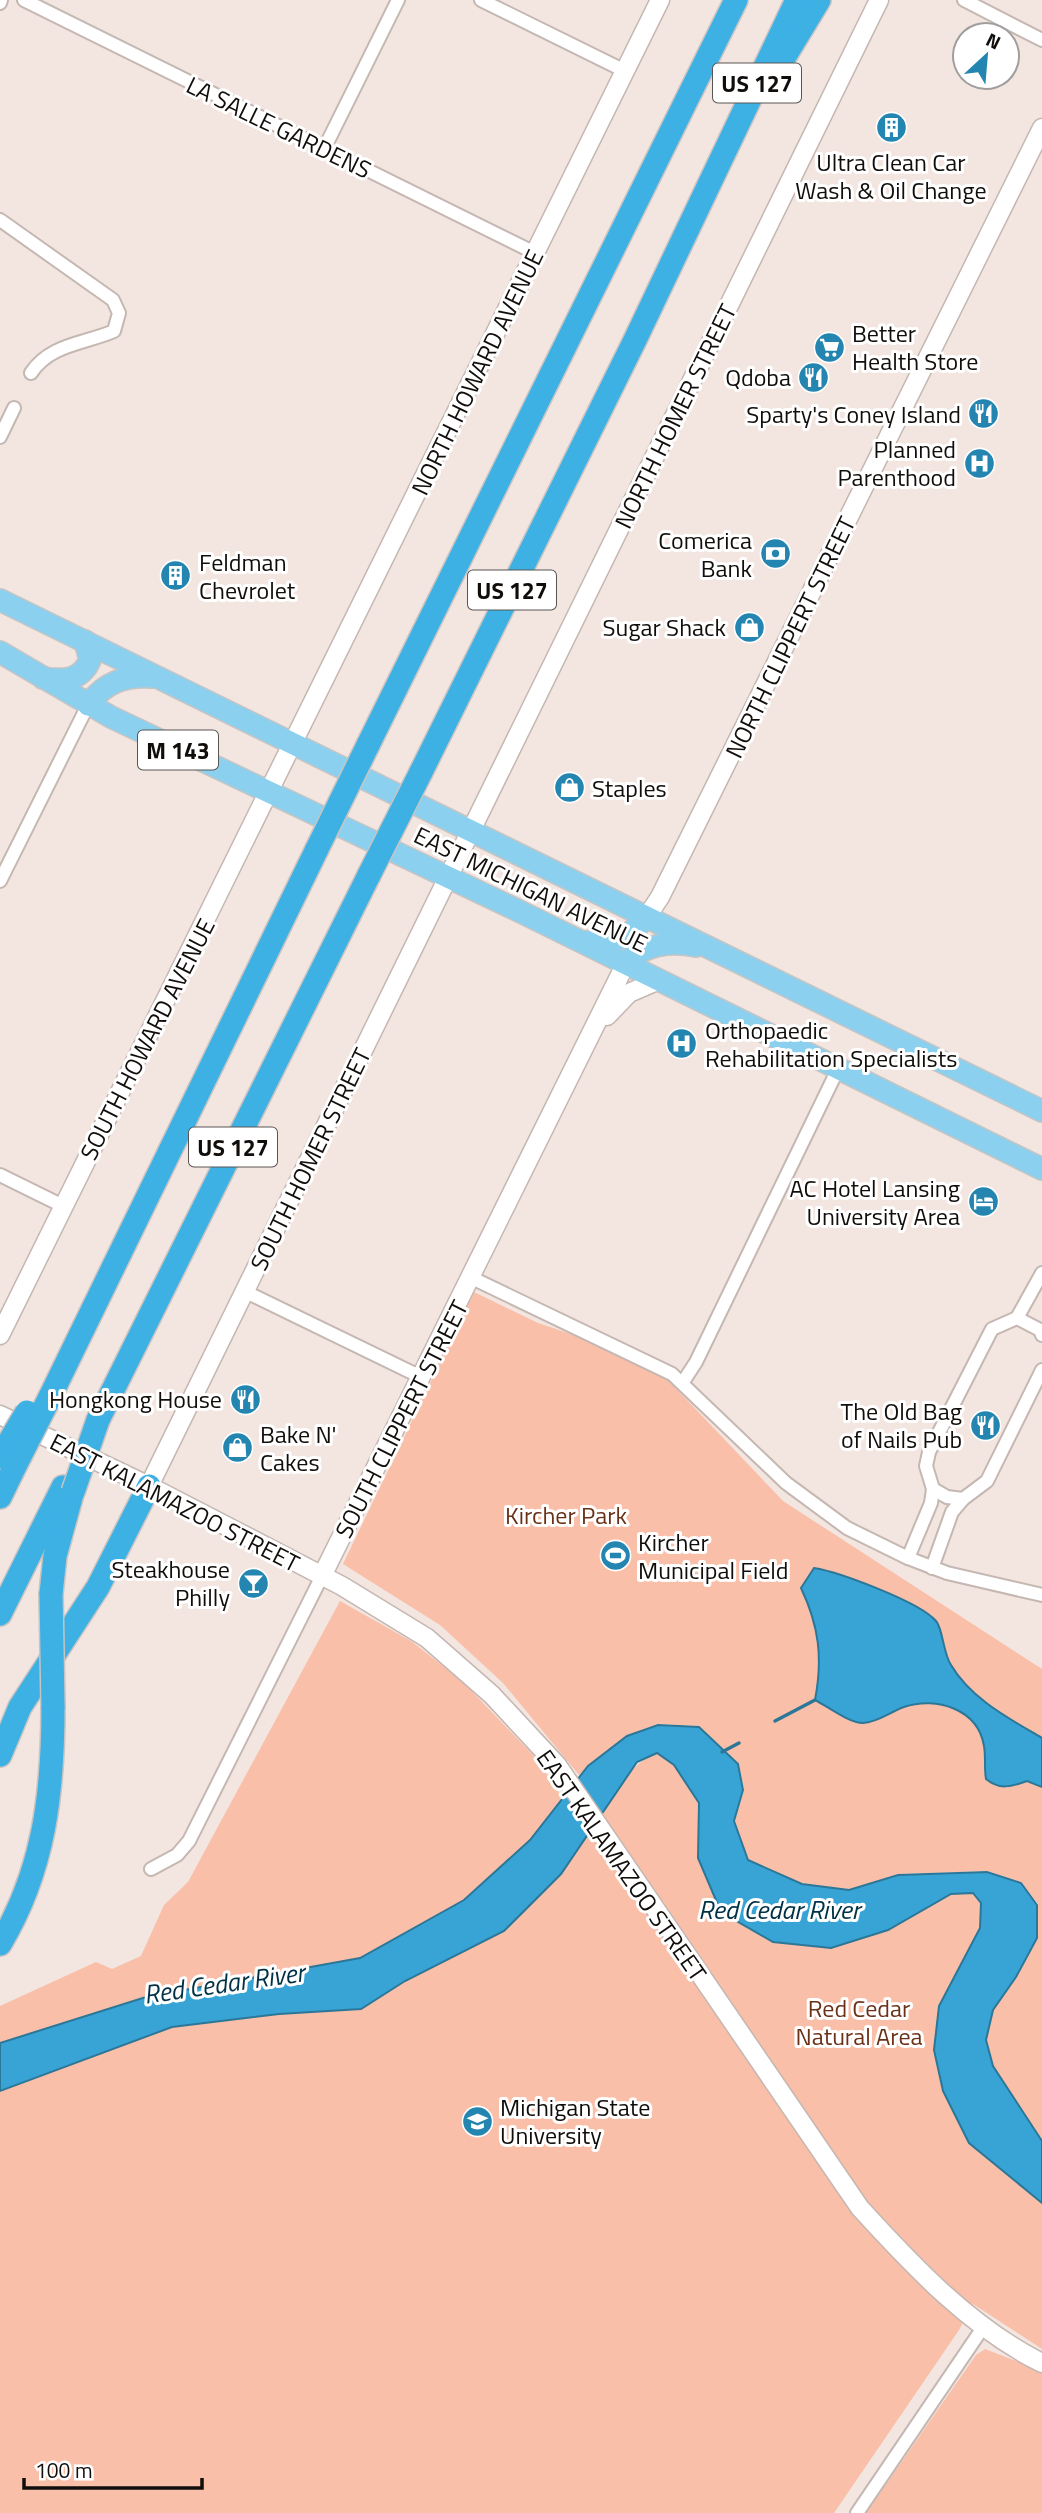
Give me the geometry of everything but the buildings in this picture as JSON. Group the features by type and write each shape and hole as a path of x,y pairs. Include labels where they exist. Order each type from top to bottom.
{"highway":[{"path":"665,141 726,0"},
{"name":"US 127","path":"0,1497 8,1461 147,1194 576,319 736,0"},
{"name":"US 127","path":"0,1614 68,1490 98,1420 635,340 797,0"},
{"path":"717,166 819,0"},
{"path":"0,1755 20,1707 111,1564 149,1486"},
{"path":"0,1944 27,1892 43,1842 51,1787 51,1594 55,1556 68,1490"},
{"path":"0,1717 73,1625"}],"main road":[{"name":"EAST MICHIGAN AVENUE","path":"0,600 1042,1111"},
{"path":"72,679 84,671 90,660 85,641"},
{"name":"EAST MICHIGAN AVENUE","path":"0,652 38,677 111,717 626,963 1042,1169"},
{"path":"38,677 72,679 101,672 118,657"},
{"path":"88,705 108,685 134,677 163,679"},
{"path":"111,717 109,700 112,691 134,677"},
{"path":"570,937 592,943 619,940 633,932 646,918"},
{"path":"626,963 639,951 659,946 682,943 709,948"},
{"path":"1015,1156 1042,1161"}],"street":[{"name":"LA SALLE GARDENS","path":"24,0 535,253"},
{"path":"324,149 398,0"},
{"path":"481,0 625,71"},
{"name":"NORTH HOWARD AVENUE","path":"293,744 660,0"},
{"name":"NORTH HOMER STREET","path":"472,832 878,0"},
{"path":"964,0 1042,40"},
{"name":"NORTH CLIPPERT STREET","path":"646,918 660,897 753,712 1042,128"},
{"path":"0,220 94,285 113,300 119,313 114,331 53,351 40,358 31,373"},
{"path":"0,437 15,408"},
{"path":"0,881 88,705"},
{"name":"SOUTH HOWARD AVENUE","path":"0,1335 293,744"},
{"name":"SOUTH HOMER STREET","path":"149,1486 472,832"},
{"name":"SOUTH CLIPPERT STREET","path":"150,1869 177,1854 189,1841 472,1278 626,963"},
{"name":"SOUTH CLIPPERT STREET","path":"595,1029 624,997 659,980"},
{"path":"683,1382 696,1363 838,1069"},
{"path":"0,1175 63,1206"},
{"path":"908,1558 931,1503 933,1489 926,1466 929,1452 992,1329 1017,1318 1042,1273"},
{"path":"472,1278 654,1364 683,1382 786,1483 848,1528 932,1568 1042,1595"},
{"path":"244,1291 421,1377"},
{"path":"1017,1318 1041,1328"},
{"path":"932,1568 952,1513 963,1499 987,1481 1042,1370"},
{"name":"EAST KALAMAZOO STREET","path":"0,1415 149,1486 322,1576 427,1638 492,1695 557,1765 860,2208 912,2265 984,2326 1042,2363"},
{"path":"933,1489 947,1497 963,1499"},
{"path":"857,2513 984,2326"}],"green space":[{"name":"Kircher Park","path":"474,1292 538,1323 586,1339 667,1379 783,1501 1042,1669 1042,2141 993,2066 986,2040 993,2010 1038,1938 1038,1904 1021,1882 987,1871 898,1874 849,1890 801,1883 748,1860 735,1821 744,1790 739,1764 699,1726 658,1724 627,1735 579,1775 503,1683 440,1625 343,1564"},
{"name":"Red Cedar Natural Area","path":"340,1601 411,1641 461,1680 536,1758 589,1839 617,1790 633,1769 657,1753 674,1765 699,1803 698,1858 721,1912 925,1909 951,1894 973,1893 981,1903 980,1928 939,2006 969,2142 1042,2203 1042,2349 973,2304 959,2330 834,2513 0,2513 0,2006 96,1962 112,1969 141,1956 164,1905 188,1882"},
{"path":"985,2349 1042,2371 1042,2513 866,2513 976,2355"}],"water":[{"path":"814,1568 897,1597 936,1621 948,1660 959,1677 992,1707 1042,1738 1042,1787 1027,1781 1000,1786 986,1779 985,1750 980,1733 964,1714 954,1708 929,1703 916,1704 863,1723 845,1717 815,1700 819,1670 818,1642 801,1588"},
{"name":"Red Cedar River","path":"658,1725 699,1727 738,1764 743,1790 734,1821 748,1860 802,1884 849,1890 898,1875 987,1872 1021,1883 1037,1905 1037,1938 1016,1977 993,2010 986,2040 993,2066 1042,2141 1042,2203 969,2143 943,2091 934,2050 939,2006 980,1928 981,1903 973,1893 951,1894 888,1930 831,1948 773,1942 721,1912 698,1858 699,1803 674,1765 657,1753 637,1762 561,1874 504,1931 405,1981 361,2009 279,2014 172,2027 0,2091 0,2043 146,1997 360,1958 464,1900 530,1840 588,1766 627,1736"}],"waterway":[{"path":"775,1721 815,1700"},
{"path":"722,1752 739,1743"}],"place":[{"name":"Ultra Clean Car Wash & Oil Change","path":"891,128"},
{"name":"Better Health Store","path":"829,347"},
{"name":"Qdoba","path":"814,377"},
{"name":"Sparty's Coney Island","path":"984,414"},
{"name":"Planned Parenthood","path":"979,463"},
{"name":"Comerica Bank","path":"775,554"},
{"name":"Feldman Chevrolet","path":"176,576"},
{"name":"Sugar Shack","path":"749,627"},
{"name":"Staples","path":"569,788"},
{"name":"Orthopaedic Rehabilitation Specialists","path":"682,1044"},
{"name":"AC Hotel Lansing University Area","path":"983,1202"},
{"name":"Hongkong House","path":"245,1399"},
{"name":"The Old Bag of Nails Pub","path":"985,1425"},
{"name":"Bake N' Cakes","path":"237,1448"},
{"name":"Kircher Municipal Field","path":"615,1556"},
{"name":"Steakhouse Philly","path":"253,1583"},
{"name":"Michigan State University","path":"477,2121"}]}
